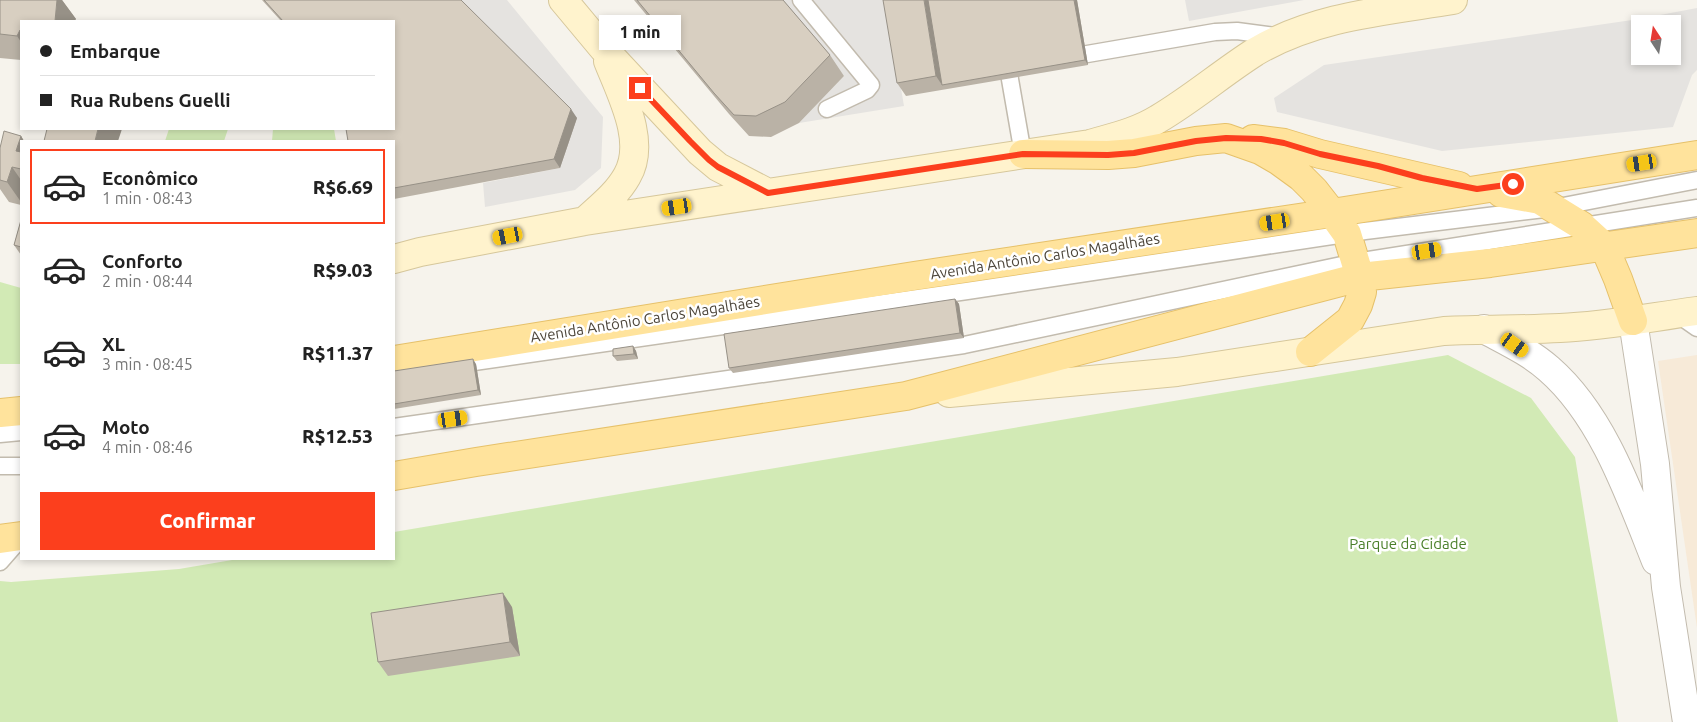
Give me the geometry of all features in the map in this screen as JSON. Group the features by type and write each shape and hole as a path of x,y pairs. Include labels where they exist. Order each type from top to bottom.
{"main road":[{"path":"1226,138 1260,150 1279,161 1314,190 1340,224 1358,270 1362,292 1350,320 1310,352"},
{"path":"1023,154 1126,154 1196,141 1226,138 1261,139 1284,143 1320,154 1378,166 1422,178 1540,200 1582,226 1604,246 1618,279 1632,321"},
{"name":"Avenida Antônio Carlos Magalhães","path":"395,360 914,276 1340,224 1477,189 1697,155"},
{"path":"395,476 906,396 1358,270 1490,263 1697,233"},
{"path":"0,413 20,411"},
{"path":"0,539 20,537"}],"street":[{"path":"563,0 603,48 700,152 718,167 768,193"},
{"path":"395,259 420,252 585,221 1090,144 1129,133 1158,119 1256,52 1315,25 1350,16 1452,0"},
{"path":"585,221 614,194 628,175 633,155 634,136 630,114 603,48"},
{"path":"906,396 1177,372 1444,331 1559,328 1690,318"},
{"path":"1632,321 1658,482 1666,588 1687,722"},
{"path":"1484,329 1515,345 1549,369 1578,400 1604,440 1620,473 1666,588"}],"lane":[{"path":"801,0 871,85 867,90 827,109"},
{"path":"1023,154 1008,68 1215,32 1237,31 1284,38"},
{"path":"395,374 1340,224 1553,208 1697,180"},
{"path":"395,427 964,345 1582,226 1697,208"},
{"path":"0,434 20,432"},
{"path":"0,466 20,466"},
{"path":"0,562 20,538"}],"shaded area":[{"path":"458,0 507,0 603,117 601,168 575,190 485,207 483,183 560,168"},
{"path":"779,0 886,0 904,106 799,123 844,76"},
{"path":"1185,0 1304,0 1189,21"},
{"path":"1697,8 1697,70 1692,75 1673,127 1442,151 1277,112 1274,98 1324,65 1631,20 1631,65 1681,65 1681,15 1660,15"},
{"path":"1697,355 1697,628 1658,361"}],"green space":[{"path":"169,130 228,130 224,140 165,140"},
{"path":"273,130 334,130 336,140 272,140"},
{"path":"0,282 20,288 20,364 0,364"},
{"name":"Parque da Cidade","path":"1448,355 1531,398 1575,457 1618,722 0,722 0,581 11,582 179,569 232,560 395,560 395,532"}],"building":[{"path":"0,0 57,0 55,20 20,20 20,30 17,36 0,34"},
{"path":"264,0 461,0 571,109 554,159 395,188 395,140 348,140 346,130 395,130 395,20 282,20"},
{"path":"637,0 783,0 830,55 785,102 756,116 734,115"},
{"path":"883,0 924,0 936,76 897,83"},
{"path":"928,0 1074,0 1085,60 942,85"},
{"path":"47,130 98,130 95,140 44,140"},
{"path":"4,131 21,136 16,151 20,152 20,169 12,167 7,182 0,180 0,148"},
{"path":"20,224 20,247 14,245"},
{"path":"955,299 960,333 729,368 724,334"},
{"path":"633,346 634,354 613,356 613,349"},
{"path":"473,359 478,390 395,404 395,371"},
{"path":"503,593 510,642 378,662 371,613"}],"route":[{"path":"640,88 709,160 718,167 768,193 1023,154 1108,155 1134,153 1196,141 1226,138 1261,139 1284,143 1320,154 1477,189 1513,184"}]}
